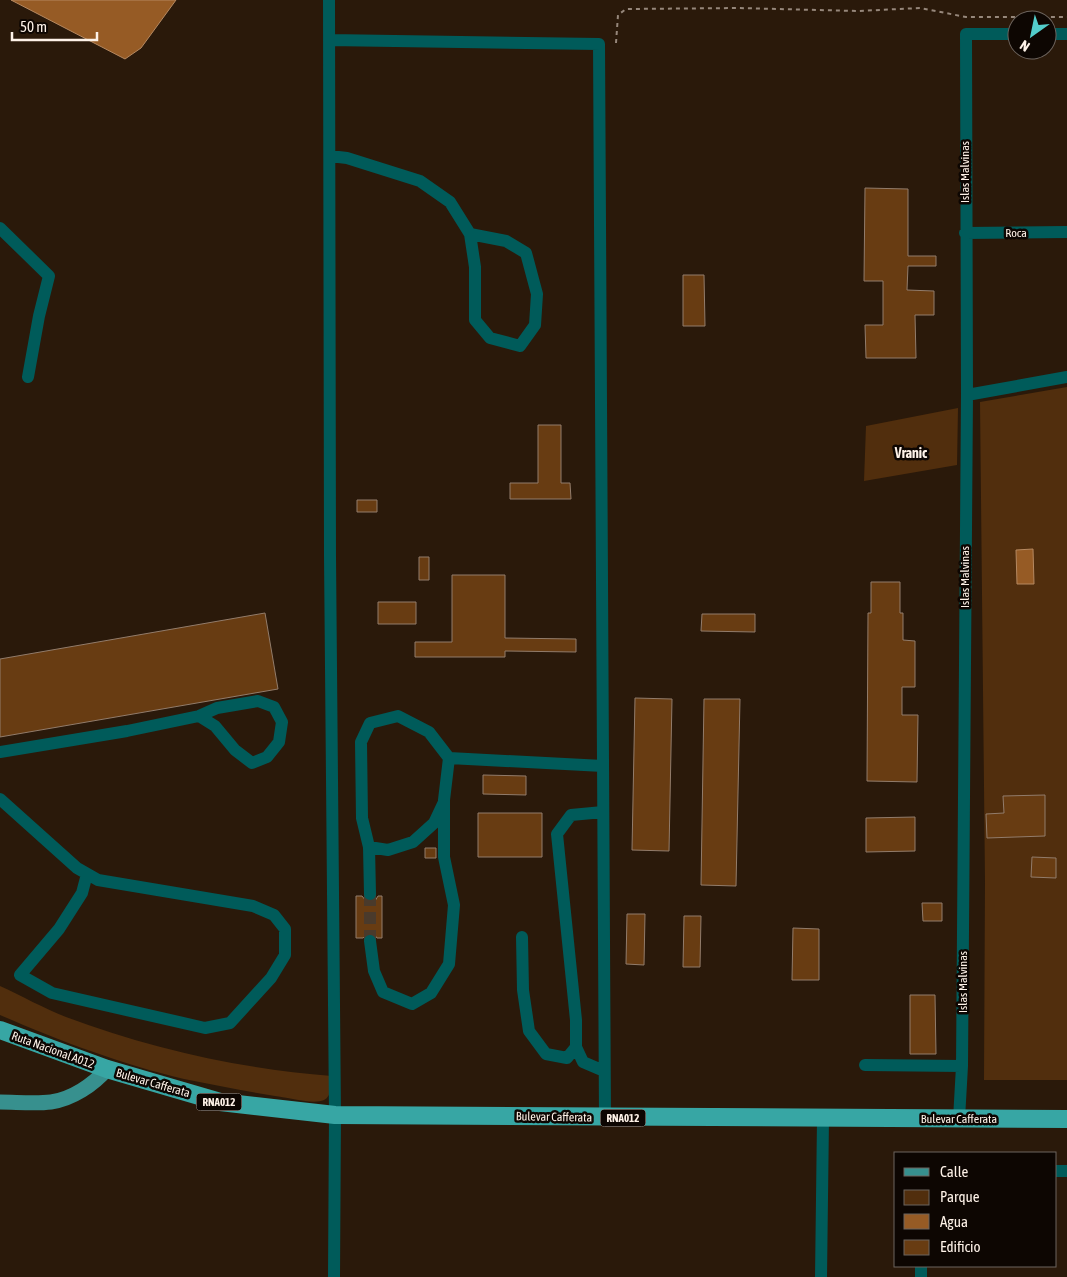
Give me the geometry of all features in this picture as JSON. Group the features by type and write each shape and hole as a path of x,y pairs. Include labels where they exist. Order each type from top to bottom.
{"highway":[{"name":"Ruta Nacional A012","path":"0,1030 107,1069"},
{"name":"Bulevar Cafferata","path":"107,1069 220,1102 335,1115 605,1118 1067,1119"}],"main road":[{"path":"0,1102 51,1102 68,1098 96,1082 107,1069"}],"street":[{"path":"329,0 330,556 335,1115 334,1277"},
{"name":"Islas Malvinas","path":"959,1119 962,1066 967,395 965,233 966,34 1007,34"},
{"path":"330,40 599,44 605,1118"},
{"path":"330,156 347,158 420,181 450,202 470,234 476,267 475,320 490,338 520,346 535,325 537,294 526,253 506,241 470,234"},
{"path":"0,228 49,276 39,316 28,377"},
{"name":"Roca","path":"965,233 1067,232"},
{"path":"967,395 1067,377"},
{"path":"0,752 127,731 199,716 217,708 258,701 274,707 282,722 279,742 266,758 252,763 235,750 215,726 199,716"},
{"path":"370,894 368,847 362,818 361,742 370,723 398,716 429,732 449,758 444,800 444,857 454,905 450,964 431,993 412,1004 383,992 374,971 370,940"},
{"path":"449,758 603,766"},
{"path":"0,800 77,868 98,880 252,906 274,915 285,929 285,955 271,978 230,1023 205,1028 52,993 20,975 59,929 82,894 87,874"},
{"path":"368,847 388,850 413,842 434,823 444,800"},
{"path":"603,812 572,815 558,834 576,1020 576,1047 584,1062 604,1071"},
{"path":"522,937 523,990 529,1031 546,1054 567,1058 576,1047"},
{"path":"865,1066 962,1066"},
{"path":"821,1277 823,1119"}],"path":[{"path":"616,43 618,16 626,9 738,8 858,12 920,8 966,17 1067,17"}],"green space":[{"path":"1067,387 1067,1080 984,1080 985,882 980,402"},
{"path":"958,408 957,465 864,481 866,426"},
{"path":"0,986 66,1017 164,1048 231,1063 332,1076 330,1093 324,1100 313,1102 300,1100 184,1079 114,1059 67,1043 0,1015"}],"water":[{"path":"11,0 176,0 141,48 125,59"},
{"path":"1033,549 1034,584 1017,584 1016,550"}],"building":[{"path":"865,188 908,189 908,256 936,256 936,266 908,266 907,290 934,291 934,315 915,315 916,358 866,358 865,325 883,325 883,281 864,281"},
{"path":"683,275 704,275 705,326 683,326"},
{"path":"538,425 561,425 561,483 570,483 571,499 510,499 510,483 538,483"},
{"path":"357,500 377,500 377,512 357,512"},
{"path":"419,557 429,557 429,580 419,580"},
{"path":"452,575 505,575 505,638 576,639 576,652 505,651 505,657 415,657 415,642 452,642"},
{"path":"871,582 900,582 900,613 903,613 903,640 915,641 915,687 902,687 902,715 918,715 917,782 867,781 868,613 871,613"},
{"path":"378,602 416,602 416,624 378,624"},
{"path":"265,613 278,689 0,737 0,659"},
{"path":"702,614 755,614 755,632 701,631"},
{"path":"635,698 672,699 669,851 632,850"},
{"path":"704,699 740,699 736,886 701,885"},
{"path":"483,775 526,776 526,795 483,794"},
{"path":"1045,795 1045,836 987,838 986,814 1004,813 1003,796"},
{"path":"478,813 542,813 542,857 478,857"},
{"path":"915,817 915,851 866,852 866,818"},
{"path":"425,848 436,848 436,858 425,858"},
{"path":"1032,857 1056,858 1056,878 1031,877"},
{"path":"356,896 362,896 366,901 370,902 375,901 378,896 382,896 382,938 377,938 374,934 369,933 363,938 356,938"},
{"path":"922,903 942,903 942,921 923,921"},
{"path":"627,914 645,914 644,965 626,964"},
{"path":"684,916 701,916 700,967 683,967"},
{"path":"793,928 819,929 819,980 792,980"},
{"path":"910,995 935,995 936,1054 910,1054"}],"tunnel":[{"path":"370,894 370,941"}],"district":[{"name":"Vranic","path":"911,453"}]}
